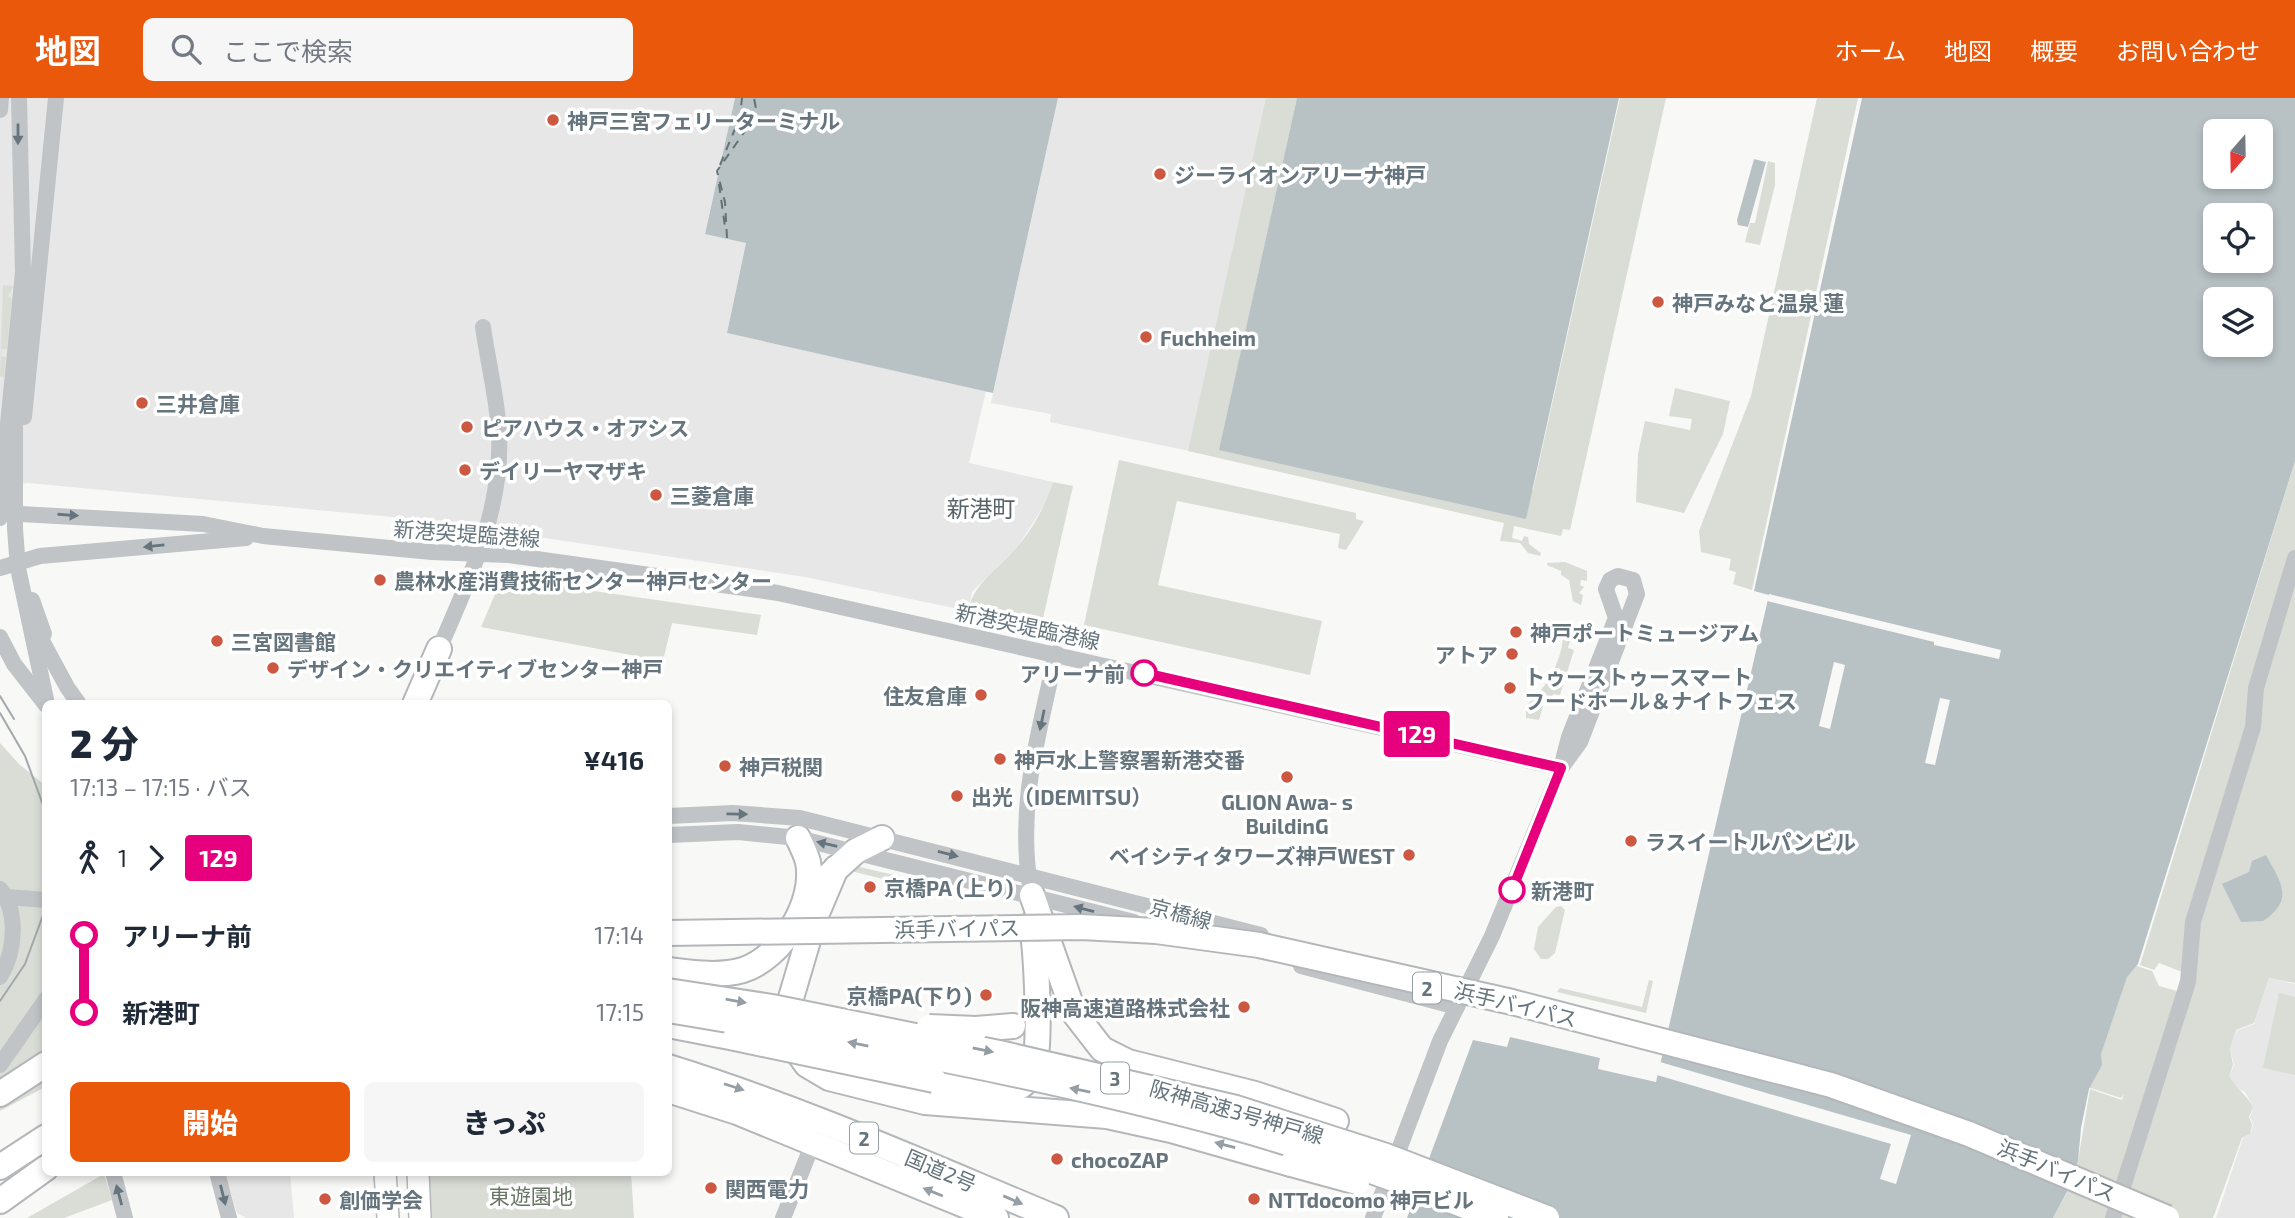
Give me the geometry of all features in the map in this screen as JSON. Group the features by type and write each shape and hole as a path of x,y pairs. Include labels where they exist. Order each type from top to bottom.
{"highway":[{"path":"417,700 439,649"},
{"name":"3","path":"798,838 808,864 808,882 806,917 788,1007 789,1036 800,1057 816,1072 829,1078 930,1091 1008,1091 1022,1086 1032,1074 1035,1058 1036,971 1030,885"},
{"name":"3","path":"672,970 726,974 745,969 773,953 806,917 836,867 856,850 882,838"},
{"path":"808,864 814,892"},
{"path":"806,917 814,892 836,867"},
{"name":"3","path":"1030,885 1064,992 1091,1039 1102,1049 1129,1062 1255,1094 1336,1121 1454,1170 1548,1218"},
{"name":"浜手バイパス","path":"672,935 1081,927 1170,933 1298,953 1552,1012 1817,1081 1969,1134 2167,1218"},
{"name":"浜手バイパス","path":"672,935 1081,933 1156,937 1261,951 1550,1018 1829,1091 1966,1139 2153,1218"},
{"name":"阪神高速3号神戸線","path":"672,992 772,1007 1107,1076 1236,1108 1399,1161 1548,1218"},
{"path":"772,1007 927,1027 976,1029 1013,1026"},
{"name":"阪神高速3号神戸線","path":"672,1011 983,1069 1167,1110 1316,1152 1496,1218"},
{"name":"3","path":"672,1026 930,1091 980,1108 1078,1112 1136,1122 1482,1218"},
{"path":"0,1085 42,1059"},
{"path":"0,1094 42,1067"},
{"name":"国道2号","path":"672,1068 741,1089 1056,1218"},
{"name":"国道2号","path":"672,1091 737,1112 996,1218"},
{"path":"0,1165 42,1139"},
{"path":"0,1191 42,1162"},
{"path":"0,1201 42,1171"}],"main road":[{"path":"385,1176 388,1218"},
{"path":"418,1176 420,1218"}],"street":[{"path":"0,110 1,98"},
{"path":"2,516 23,272 24,221 19,171 19,98"},
{"path":"45,700 29,626 15,529 19,417 47,98"},
{"path":"2,516 19,417 56,98"},
{"path":"439,649 479,554 491,516 499,436 484,327"},
{"path":"19,417 0,487 6,566 41,641 78,700"},
{"path":"19,417 23,528 32,600 56,700"},
{"name":"新港突堤臨港線","path":"2,516 203,524 262,536 508,555 778,593 1561,768"},
{"name":"新港突堤臨港線","path":"6,566 40,555 262,536"},
{"path":"2113,1218 2188,982 2193,922 2253,727 2256,688 2295,558"},
{"path":"1373,1218 1440,1041 1515,882 1561,768 1569,737 1616,618 1615,610 1606,595 1607,586 1615,577 1628,576 1636,585 1636,599 1580,742 1561,768"},
{"path":"32,600 50,648 78,700"},
{"path":"29,626 66,700"},
{"path":"0,637 14,664"},
{"path":"0,650 43,700"},
{"path":"1030,885 1024,820 1026,796 1056,653"},
{"name":"京橋線","path":"672,816 733,813 783,816 882,838 1030,885 1457,1007"},
{"name":"京橋線","path":"672,835 738,832 798,838 1030,885 1467,988"},
{"path":"0,977 9,962 12,946 12,920 3,893 42,899"},
{"path":"0,1065 42,1005"},
{"path":"0,1078 42,1020"},
{"path":"783,1218 813,1143"},
{"path":"114,1176 125,1218"},
{"path":"218,1176 229,1218"}],"shaded area":[{"path":"0,98 735,98 705,233 746,243 727,333 986,391 969,463 1053,482 1048,499 1018,546 972,592 968,611 805,577 425,520 28,483 0,485"},
{"path":"735,98 1058,98 993,393 727,333 746,243 705,234"},
{"path":"1058,98 1297,98 1218,457 1050,422 1051,414 991,403"},
{"path":"1297,98 1619,98 1526,519 1219,450"},
{"path":"1862,98 2295,98 2295,461 2138,964 2127,977 2101,1054 2102,1065 2089,1089 2078,1161 2068,1190 2053,1218 1407,1218 1473,1040 1507,1047 1510,1037 1600,1058 1598,1069 1656,1082 1769,595 1754,591"},
{"path":"1754,159 1766,162 1748,227 1738,225 1737,220"},
{"path":"2266,855 2280,882 2282,898 2273,913 2263,921 2241,922 2222,884 2249,872 2252,861"},
{"path":"2269,978 2295,984 2295,1218 2216,1218 2243,1138 2250,1134 2253,1125 2250,1117 2253,1107 2245,1092 2236,1088 2229,1076 2234,1065 2230,1048 2236,1031 2254,1024"},
{"path":"226,1176 290,1176 294,1218 246,1218 237,1213"}],"green space":[{"path":"1266,98 1297,98 1226,420 1533,490 1620,98 1666,98 1570,530 1563,529 1561,536 1514,526 1512,538 1522,541 1524,536 1528,537 1529,544 1541,553 1540,556 1528,553 1520,543 1500,541 1504,523 1188,451"},
{"path":"1817,98 1858,98 1752,590 1733,584 1736,572 1729,570 1731,559 1701,552 1699,531 1751,396"},
{"path":"1768,161 1775,163 1775,185 1760,245 1745,242 1750,223 1755,223"},
{"path":"3,285 13,286 8,297 12,298 7,349 2,349 1,356 6,357 4,377 0,376"},
{"path":"1675,388 1730,401 1723,434 1684,513 1636,502 1638,454 1645,421 1690,430 1692,419 1669,416"},
{"path":"1119,460 1356,513 1356,519 1364,521 1346,550 1338,548 1340,534 1177,501 1158,585 1322,621 1310,675 1084,625"},
{"path":"2295,461 2295,983 2269,978 2254,1023 2236,1030 2230,1048 2233,1065 2229,1076 2253,1107 2249,1117 2252,1125 2250,1134 2242,1138 2213,1218 2053,1218 2068,1191 2078,1161 2090,1089 2122,1100 2124,1094 2121,1098 2081,1085 2122,961 2152,971 2159,986 2177,991 2182,972 2159,963 2154,970 2140,965"},
{"path":"1053,482 1073,486 1041,627 968,611 981,585 1016,548 1033,525"},
{"path":"1565,562 1587,571 1587,581 1581,580 1580,585 1584,587 1579,593 1583,595 1581,605 1573,601 1569,580 1561,575 1561,571 1547,565"},
{"path":"502,578 761,615 757,635 672,623 663,661 481,627"},
{"path":"1563,637 1570,641 1568,648 1574,650 1560,695 1553,694 1551,704 1539,702 1538,705 1543,706 1539,720 1526,718 1526,706 1546,683 1556,666"},
{"path":"0,743 19,764 42,783 42,1089 0,1111"},
{"path":"856,866 944,887 944,894 851,871"},
{"path":"1561,906 1565,910 1555,953 1548,959 1541,959 1534,949 1538,927 1556,907"},
{"path":"1649,980 1653,981 1646,1013 1557,992 1560,988 1642,1007"},
{"path":"2279,993 2295,997 2295,1075 2263,1068"},
{"path":"105,1176 112,1200 64,1218 27,1218"},
{"name":"東遊園地","path":"429,1176 631,1176 634,1218 432,1218"}],"pier":[{"path":"1769,594 2001,650 1999,659 1934,645 1934,642 1767,601"},
{"path":"1834,662 1845,665 1830,729 1819,726"},
{"path":"1940,698 1950,700 1935,765 1925,763"},
{"path":"1660,1062 1911,1135 1896,1184 1880,1179 1891,1144 1657,1075"}],"ferry route":[{"path":"720,165 740,117 742,98"},
{"path":"727,238 725,202 717,171 757,114 754,98"},
{"path":"719,184 725,227"}],"tram line":[{"path":"0,696 14,719"},
{"path":"0,713 25,756 42,802"},
{"path":"0,1001 25,964 42,918"}],"bus line":[{"name":"129","path":"1144,673 1561,768 1512,890"}],"place":[{"name":"神戸三宮フェリーターミナル","path":"553,120"},
{"name":"ジーライオンアリーナ神戸","path":"1160,174"},
{"name":"神戸みなと温泉 蓮","path":"1658,302"},
{"name":"Fuchheim","path":"1146,337"},
{"name":"三井倉庫","path":"142,403"},
{"name":"ピアハウス・オアシス","path":"467,427"},
{"name":"デイリーヤマザキ","path":"465,470"},
{"name":"三菱倉庫","path":"656,495"},
{"name":"農林水産消費技術センター神戸センター","path":"380,580"},
{"name":"神戸ポートミュージアム","path":"1516,632"},
{"name":"三宮図書館","path":"217,641"},
{"name":"アトア","path":"1512,654"},
{"name":"デザイン・クリエイティブセンター神戸","path":"273,668"},
{"name":"アリーナ前","path":"1144,673"},
{"name":"トゥーストゥースマート フードホール＆ナイトフェス","path":"1510,688"},
{"name":"住友倉庫","path":"981,695"},
{"name":"神戸水上警察署新港交番","path":"1000,759"},
{"name":"神戸税関","path":"725,766"},
{"name":"GLION Awa‐s BuildinG","path":"1287,777"},
{"name":"出光（IDEMITSU）","path":"957,796"},
{"name":"ラスイートルパンビル","path":"1631,841"},
{"name":"ベイシティタワーズ神戸WEST","path":"1409,855"},
{"name":"京橋PA (上り)","path":"870,887"},
{"name":"新港町","path":"1512,890"},
{"name":"京橋PA(下り)","path":"986,995"},
{"name":"阪神高速道路株式会社","path":"1244,1007"},
{"name":"chocoZAP","path":"1057,1159"},
{"name":"関西電力","path":"711,1188"},
{"name":"創価学会","path":"325,1199"},
{"name":"NTTdocomo 神戸ビル","path":"1254,1199"}],"district":[{"name":"新港町","path":"981,508"}]}
